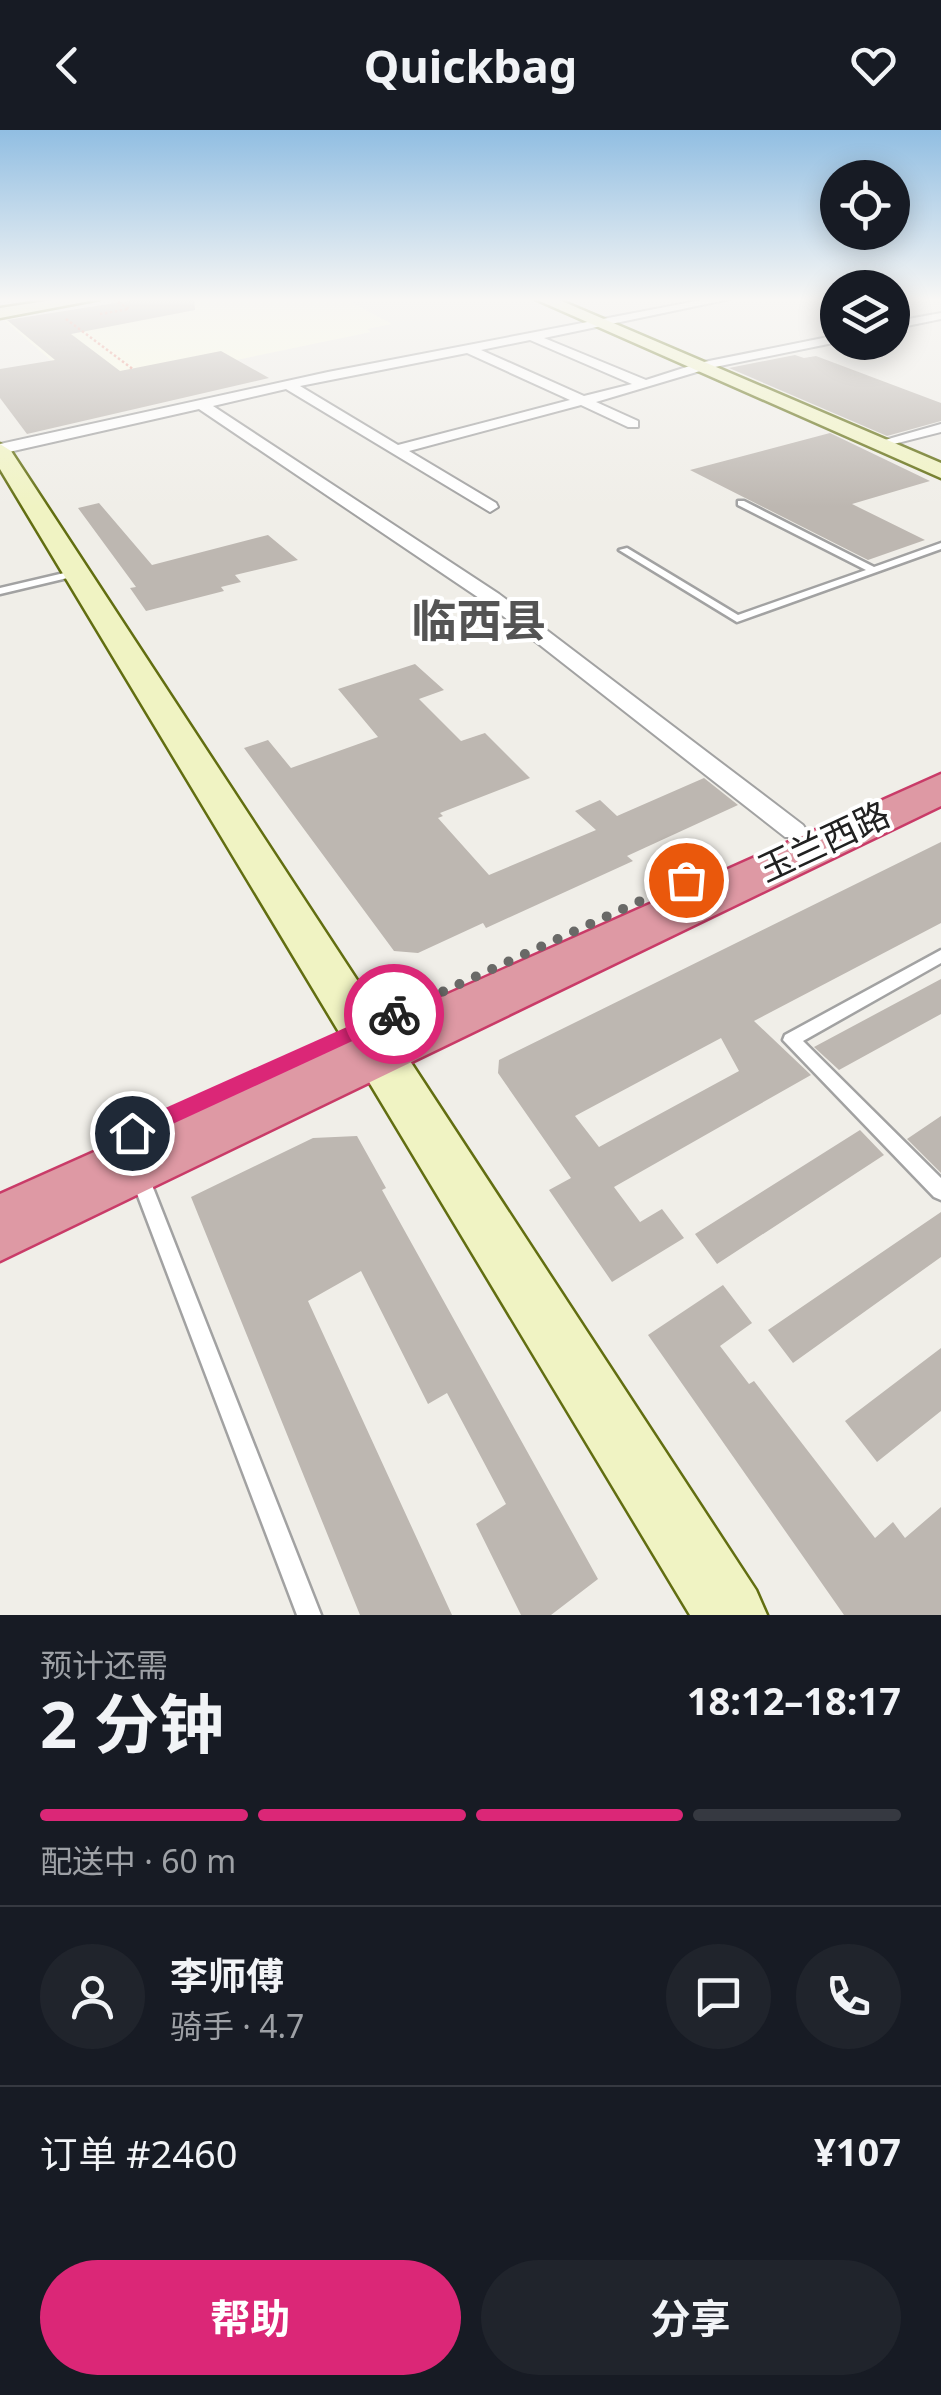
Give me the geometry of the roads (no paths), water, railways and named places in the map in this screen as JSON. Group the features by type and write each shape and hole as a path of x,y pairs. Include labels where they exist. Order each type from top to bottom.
{"highway":[{"name":"玉兰西路","path":"0,1228 135,1165 370,1040 794,832 941,766"},
{"name":"玉兰西路","path":"0,1193 370,1040 941,788"}],"street":[{"path":"366,368 0,450 731,1615"},
{"path":"512,368 633,424"},
{"path":"607,368 644,384"},
{"path":"396,450 700,368"},
{"path":"702,368 941,471"},
{"path":"288,384 490,507"},
{"path":"200,403 492,598 794,832"},
{"path":"878,444 941,428"}],"lane":[{"path":"741,504 873,570"},
{"path":"624,550 736,619 941,546"},
{"path":"0,591 76,573"},
{"path":"941,956 791,1040 941,1191"},
{"path":"135,1165 309,1615"}],"district":[{"name":"临西县","path":"479,621"}]}
